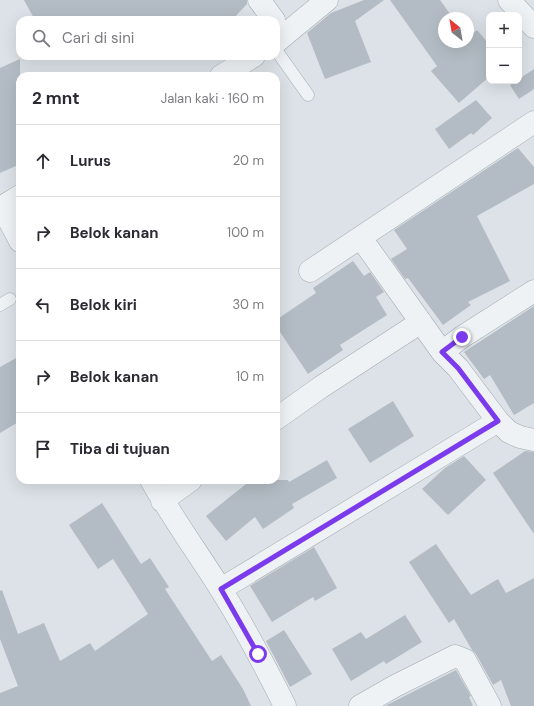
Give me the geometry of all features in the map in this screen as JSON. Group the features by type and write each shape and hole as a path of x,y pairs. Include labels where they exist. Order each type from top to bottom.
{"street":[{"path":"259,0 267,16"},
{"path":"280,32 327,0"},
{"path":"509,0 534,27"},
{"path":"228,72 247,60"},
{"path":"310,271 534,122"},
{"path":"7,204 16,230"},
{"path":"361,238 442,352 458,368 498,421 509,432 520,437 534,440"},
{"path":"442,352 462,337 534,291"},
{"path":"280,416 321,387 421,322"},
{"path":"221,589 498,421"},
{"path":"153,484 162,501 221,589 258,654 285,706"},
{"path":"162,501 185,484"},
{"path":"360,706 395,686 455,656 465,660 490,706"}],"lane":[{"path":"280,40 308,95"}],"building":[{"path":"24,0 247,0 247,4 236,16 33,16"},
{"path":"364,0 384,0 355,21 371,62 325,79 307,33 331,13"},
{"path":"390,0 440,0 449,12 438,12 438,48 474,48 474,33 477,30 486,40 486,80 459,103 431,71 437,66"},
{"path":"20,60 20,72 16,72 16,166 0,173 0,68"},
{"path":"534,69 534,89 519,99 510,85 522,84 522,77"},
{"path":"476,100 492,118 473,135 471,133 449,149 435,129"},
{"path":"518,148 534,167 534,184 477,216 510,281 468,302 471,305 443,325 408,278 405,279 391,259 407,249 394,230"},
{"path":"353,261 364,276 370,272 384,292 376,297 387,315 340,345 343,350 308,374 280,332 280,317 316,293 313,288"},
{"path":"534,306 534,403 514,415 490,375 484,379 464,352"},
{"path":"16,358 16,423 0,433 0,367"},
{"path":"393,401 414,436 370,463 348,429"},
{"path":"525,451 534,452 534,534 493,473"},
{"path":"464,456 486,480 448,515 422,489 445,468"},
{"path":"327,460 337,478 292,504 294,508 263,529 255,517 226,541 206,516 246,484 280,484 280,480 288,480 289,482"},
{"path":"102,503 141,564 150,558 169,587 165,589 212,661 221,655 243,689 251,706 0,706 0,693 18,686 0,639 0,591 2,590 18,634 44,623 60,661 90,643 95,651 148,614 113,559 98,569 69,525"},
{"path":"436,544 471,595 498,579 506,593 534,578 534,706 511,706 501,680 493,685 454,619 449,623 409,562"},
{"path":"314,547 337,588 315,601 313,597 272,622 250,586"},
{"path":"405,615 422,642 386,664 384,661 351,681 332,649 361,632 366,639"},
{"path":"284,630 312,674 290,687 266,641"},
{"path":"456,670 471,696 469,697 473,706 385,706"}],"route":[{"path":"258,654 221,589 498,421 458,368 442,352 462,337"}]}
